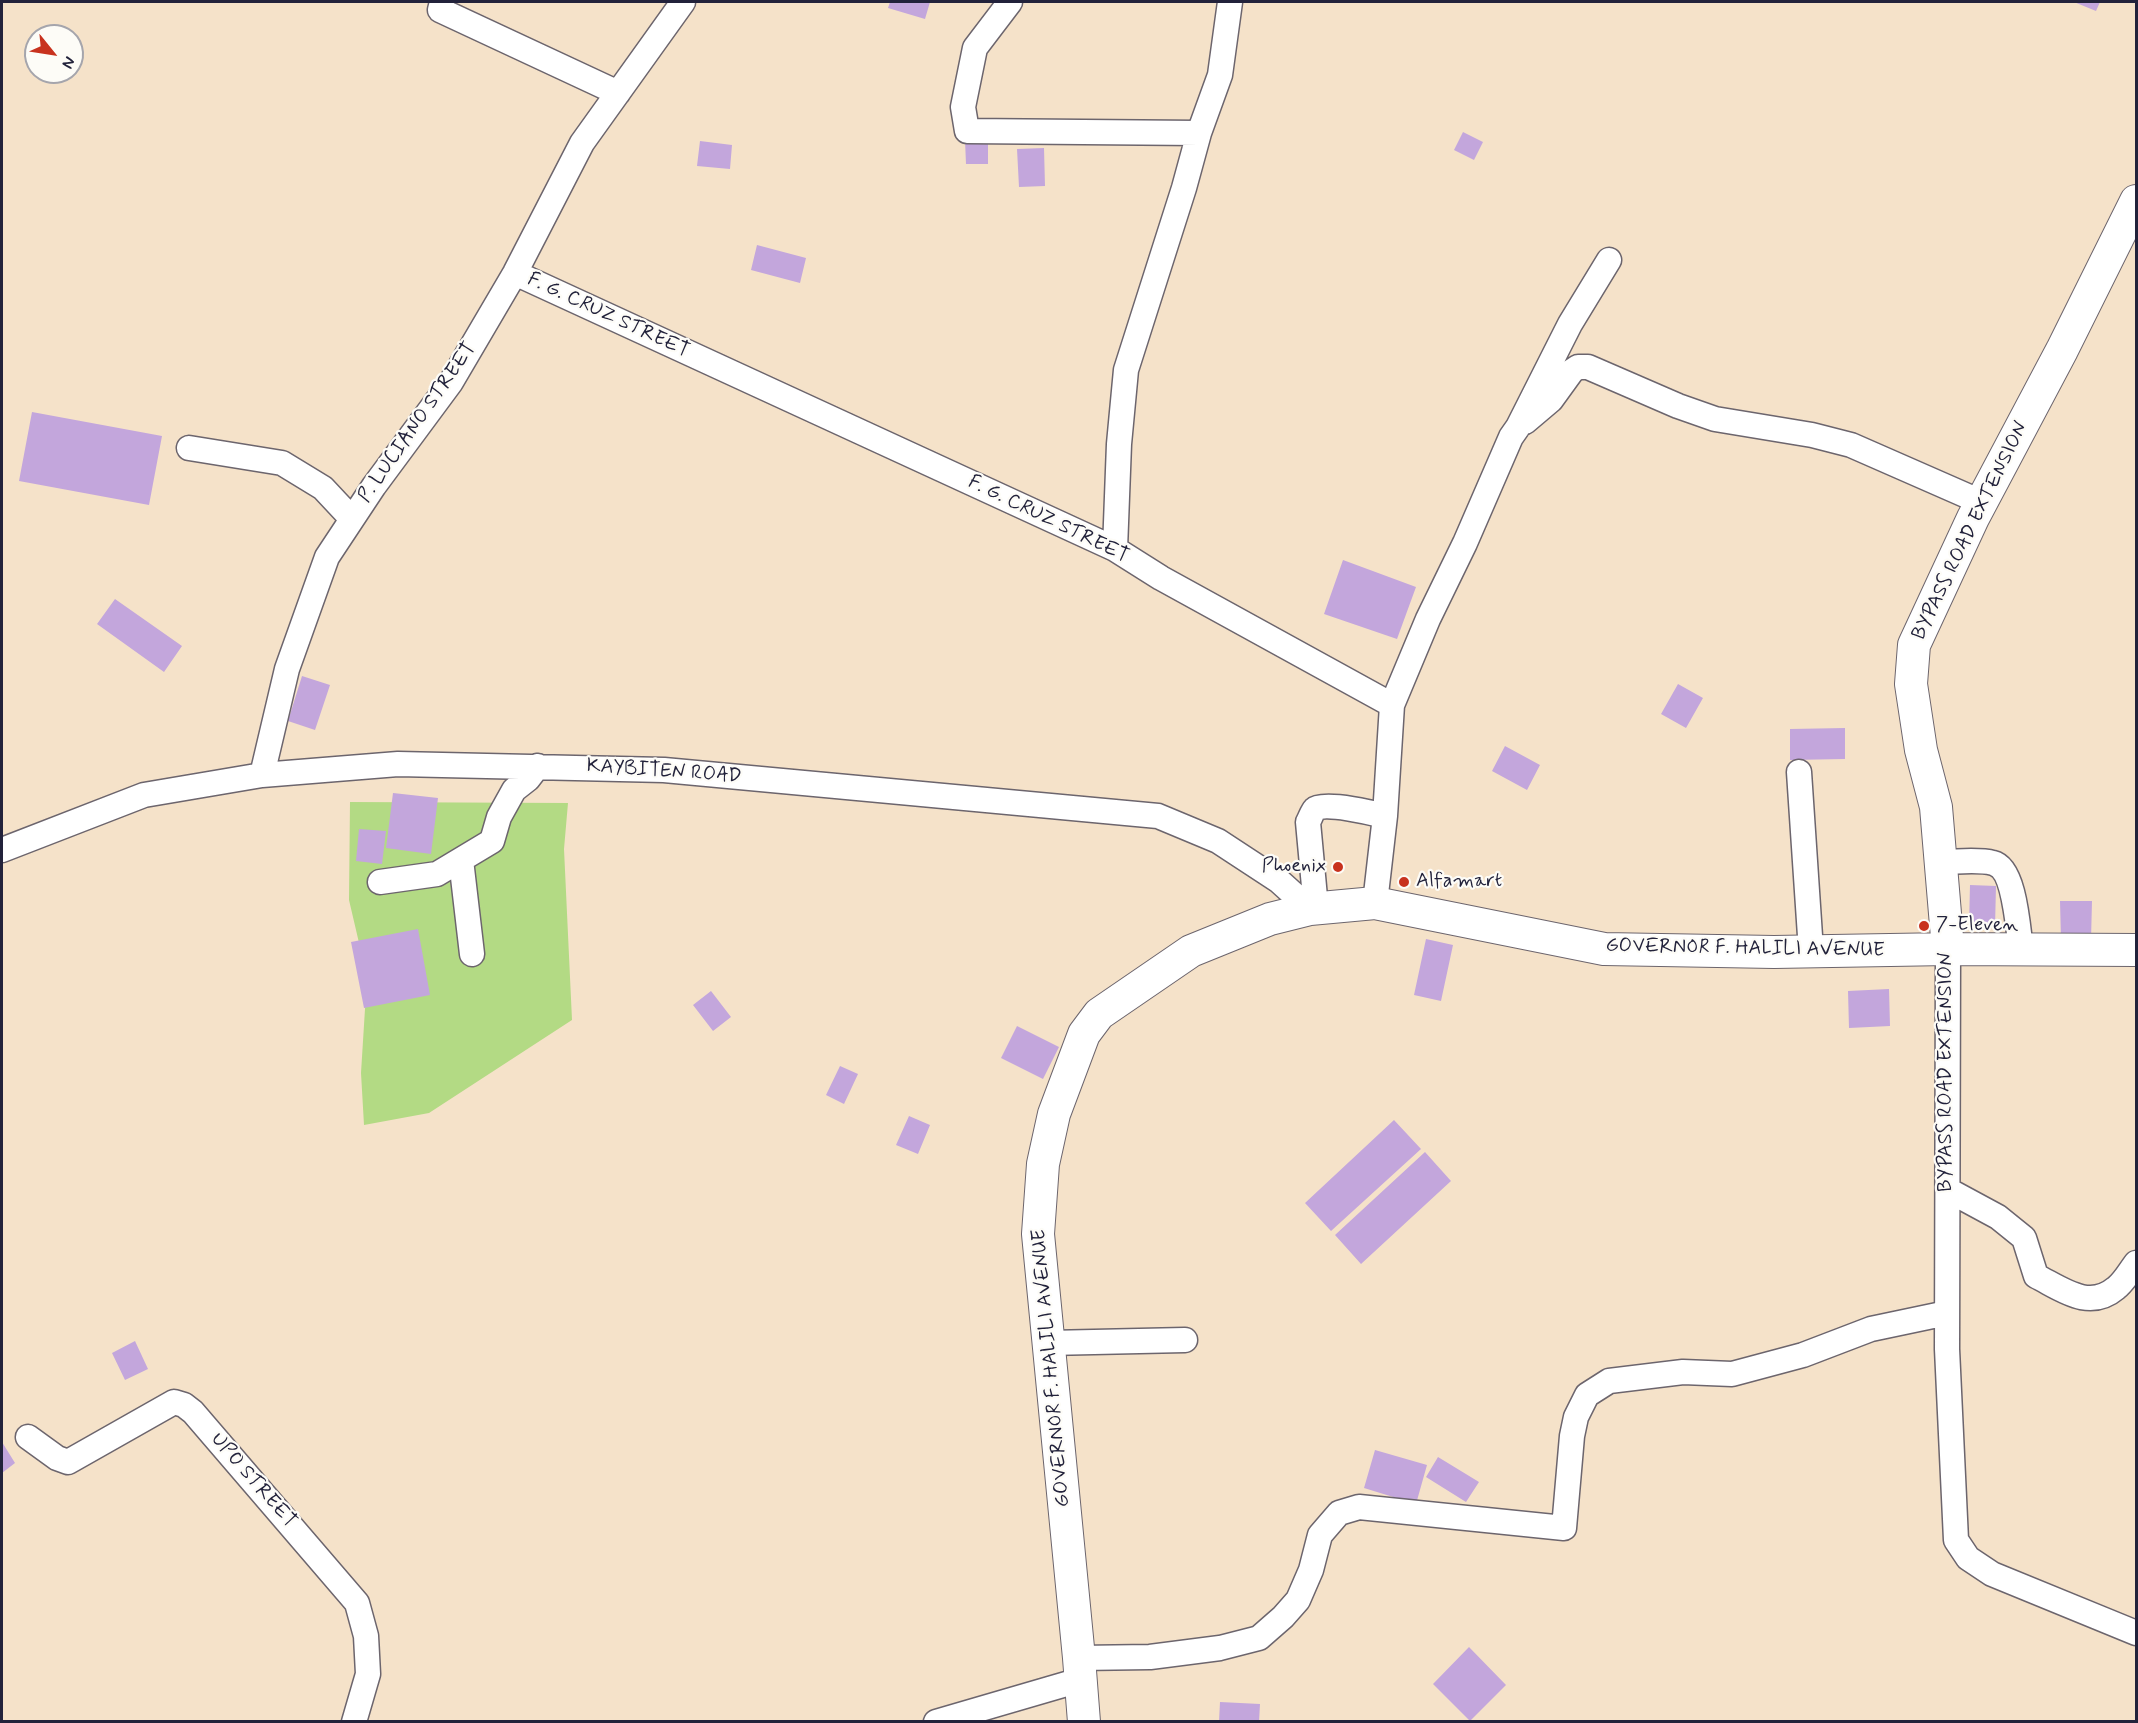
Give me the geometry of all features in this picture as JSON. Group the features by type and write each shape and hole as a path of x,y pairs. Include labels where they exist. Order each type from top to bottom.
{"main road":[{"name":"BYPASS ROAD EXTENSION","path":"1948,950 1936,807 1921,750 1911,684 1914,645 1981,502 2062,350 2136,201"},
{"name":"GOVERNOR F. HALILI AVENUE","path":"1084,1722 1038,1234 1043,1164 1054,1114 1084,1034 1099,1014 1191,951 1270,919 1313,908 1375,903 1604,949 1774,952 2136,950"}],"street":[{"path":"442,2 440,10 618,93"},
{"name":"P. LUCIANO STREET","path":"262,775 287,669 327,557 452,382 515,273 582,143 682,2"},
{"path":"1010,2 975,48 963,106 967,131 1199,133"},
{"path":"1115,549 1119,444 1126,370 1184,188 1199,133 1220,75 1230,2"},
{"path":"1375,903 1385,816 1392,705 1428,619 1465,543 1511,438 1570,324 1609,260"},
{"name":"F. G. CRUZ STREET","path":"515,273 1115,549 1161,578 1392,705"},
{"path":"1518,427 1551,400 1572,371 1578,367 1588,367 1678,406 1715,419 1812,435 1851,445 1981,502"},
{"path":"189,448 282,463 323,488 352,519"},
{"name":"KAYBITEN ROAD","path":"2,850 144,795 262,775 398,764 664,770 1158,816 1218,841 1280,881 1313,908"},
{"path":"380,882 437,874 492,841 499,817 514,789 528,779 538,766"},
{"path":"1799,772 1811,951"},
{"path":"1313,908 1308,822 1314,809 1337,807 1385,816"},
{"path":"461,860 472,954"},
{"path":"1941,862 1993,863 2004,870 2012,890 2021,949"},
{"name":"BYPASS ROAD EXTENSION","path":"1948,950 1947,1349 1956,1540 1968,1558 1992,1574 2136,1633"},
{"path":"1947,1190 1998,1217 2024,1238 2036,1276 2083,1299 2100,1298 2117,1288 2136,1263"},
{"path":"936,1722 1080,1669 1220,1648 1259,1638 1298,1600 1311,1570 1320,1535 1339,1513 1359,1507 1564,1528 1572,1436 1576,1417 1587,1395 1609,1381 1683,1372 1732,1374 1803,1354 1871,1329 1947,1313"},
{"path":"1048,1343 1185,1340"},
{"name":"UPO STREET","path":"28,1437 57,1458 68,1462 174,1402 184,1405 193,1412 357,1603 366,1636 368,1674 354,1722"}],"green space":[{"path":"350,802 568,803 564,849 572,1020 429,1113 364,1125 361,1073 367,977 349,900"}],"building":[{"path":"890,2 930,2 925,19 888,8"},
{"path":"2074,2 2100,2 2096,11"},
{"path":"1463,132 1483,142 1474,160 1454,150"},
{"path":"988,139 988,164 966,164 965,140"},
{"path":"700,141 732,145 730,169 697,166"},
{"path":"1044,148 1045,186 1019,187 1017,149"},
{"path":"757,245 806,258 800,283 751,270"},
{"path":"32,412 162,436 149,505 19,481"},
{"path":"1343,560 1416,587 1397,639 1324,614"},
{"path":"115,599 182,646 164,672 97,624"},
{"path":"302,676 330,685 315,730 288,721"},
{"path":"1678,684 1703,698 1686,728 1661,714"},
{"path":"1845,728 1845,759 1790,760 1790,729"},
{"path":"1505,746 1540,765 1527,790 1492,771"},
{"path":"393,793 438,798 431,854 386,848"},
{"path":"359,829 386,831 382,864 356,861"},
{"path":"1970,885 1996,886 1995,927 1969,926"},
{"path":"2060,901 2092,901 2091,940 2061,940"},
{"path":"418,929 430,995 364,1008 351,942"},
{"path":"1426,939 1453,945 1441,1001 1414,995"},
{"path":"1889,989 1890,1026 1849,1028 1848,991"},
{"path":"711,991 731,1017 713,1031 693,1005"},
{"path":"1017,1026 1059,1047 1043,1079 1001,1058"},
{"path":"840,1066 858,1074 844,1104 826,1095"},
{"path":"909,1116 930,1125 918,1154 896,1145"},
{"path":"1394,1120 1421,1149 1331,1231 1305,1203"},
{"path":"1425,1152 1451,1181 1361,1264 1335,1235"},
{"path":"135,1341 148,1369 125,1380 112,1353"},
{"path":"2,1442 15,1463 2,1473"},
{"path":"1375,1450 1427,1465 1416,1504 1364,1488"},
{"path":"1438,1457 1479,1482 1466,1502 1426,1477"},
{"path":"1469,1647 1506,1685 1470,1721 1433,1684"},
{"path":"1220,1702 1260,1704 1259,1722 1219,1722"}],"place":[{"name":"Phoenix","path":"1338,867"},
{"name":"Alfamart","path":"1404,882"},
{"name":"7-Eleven","path":"1924,926"}]}
